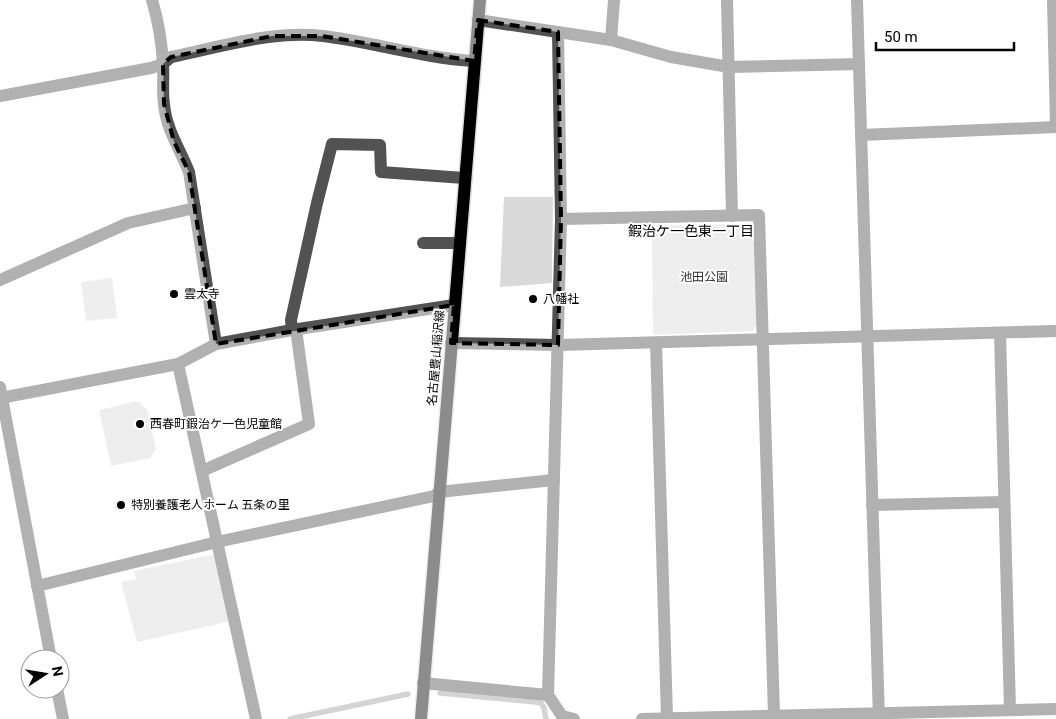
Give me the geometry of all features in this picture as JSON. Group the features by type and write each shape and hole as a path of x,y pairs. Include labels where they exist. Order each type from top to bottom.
{"main road":[{"name":"名古屋豊山稲沢線","path":"421,719 480,0"}],"street":[{"path":"152,0 163,64 164,104 167,122 174,142 189,172 216,344"},
{"path":"611,40 614,0"},
{"path":"727,0 732,216"},
{"path":"857,0 878,716"},
{"path":"861,134 1056,125 1053,0"},
{"path":"478,20 611,40 670,57 729,67 859,64"},
{"path":"558,32 561,218 548,695 562,716 574,719"},
{"path":"0,96 151,68 163,64 171,57 272,36 322,36 444,59 474,61"},
{"path":"202,471 309,424 292,320 317,203 332,144 380,144 381,172 464,178"},
{"path":"0,280 117,228 145,219 195,208"},
{"path":"561,218 759,215 771,717"},
{"path":"423,243 459,243"},
{"path":"49,649 1,394 178,364 216,344 454,305"},
{"path":"451,343 558,345 1056,332"},
{"path":"1000,333 1010,710"},
{"path":"656,343 667,718"},
{"path":"178,364 256,719"},
{"path":"38,586 217,542 434,496 439,492 554,480"},
{"path":"872,505 1004,502"},
{"path":"424,683 548,695"},
{"path":"59,699 63,719"},
{"path":"642,719 878,716 1010,710 1031,714 1056,709"}],"highlighted area":[{"path":"478,20 558,32 561,219 558,345 451,343 454,305 216,344 189,172 174,142 164,104 163,64 171,57 272,36 322,36 474,61"}],"green space":[{"path":"504,197 553,197 552,283 500,287"},
{"name":"池田公園","path":"735,224 754,242 757,324 753,331 653,335 652,226"},
{"path":"112,278 117,318 86,321 81,282"},
{"path":"138,401 147,410 156,449 150,458 111,466 99,410"},
{"path":"216,554 231,621 137,642 121,582 136,579 134,571"}],"waterway":[{"path":"440,693 541,703 546,719"},
{"path":"290,719 408,694"}],"place":[{"name":"雲太寺","path":"174,294"},
{"name":"八幡社","path":"533,299"},
{"name":"西春町鍜治ケ一色児童館","path":"140,424"},
{"name":"特別養護老人ホーム 五条の里","path":"121,505"}],"district":[{"name":"鍜治ケ一色東一丁目","path":"691,231"}]}
